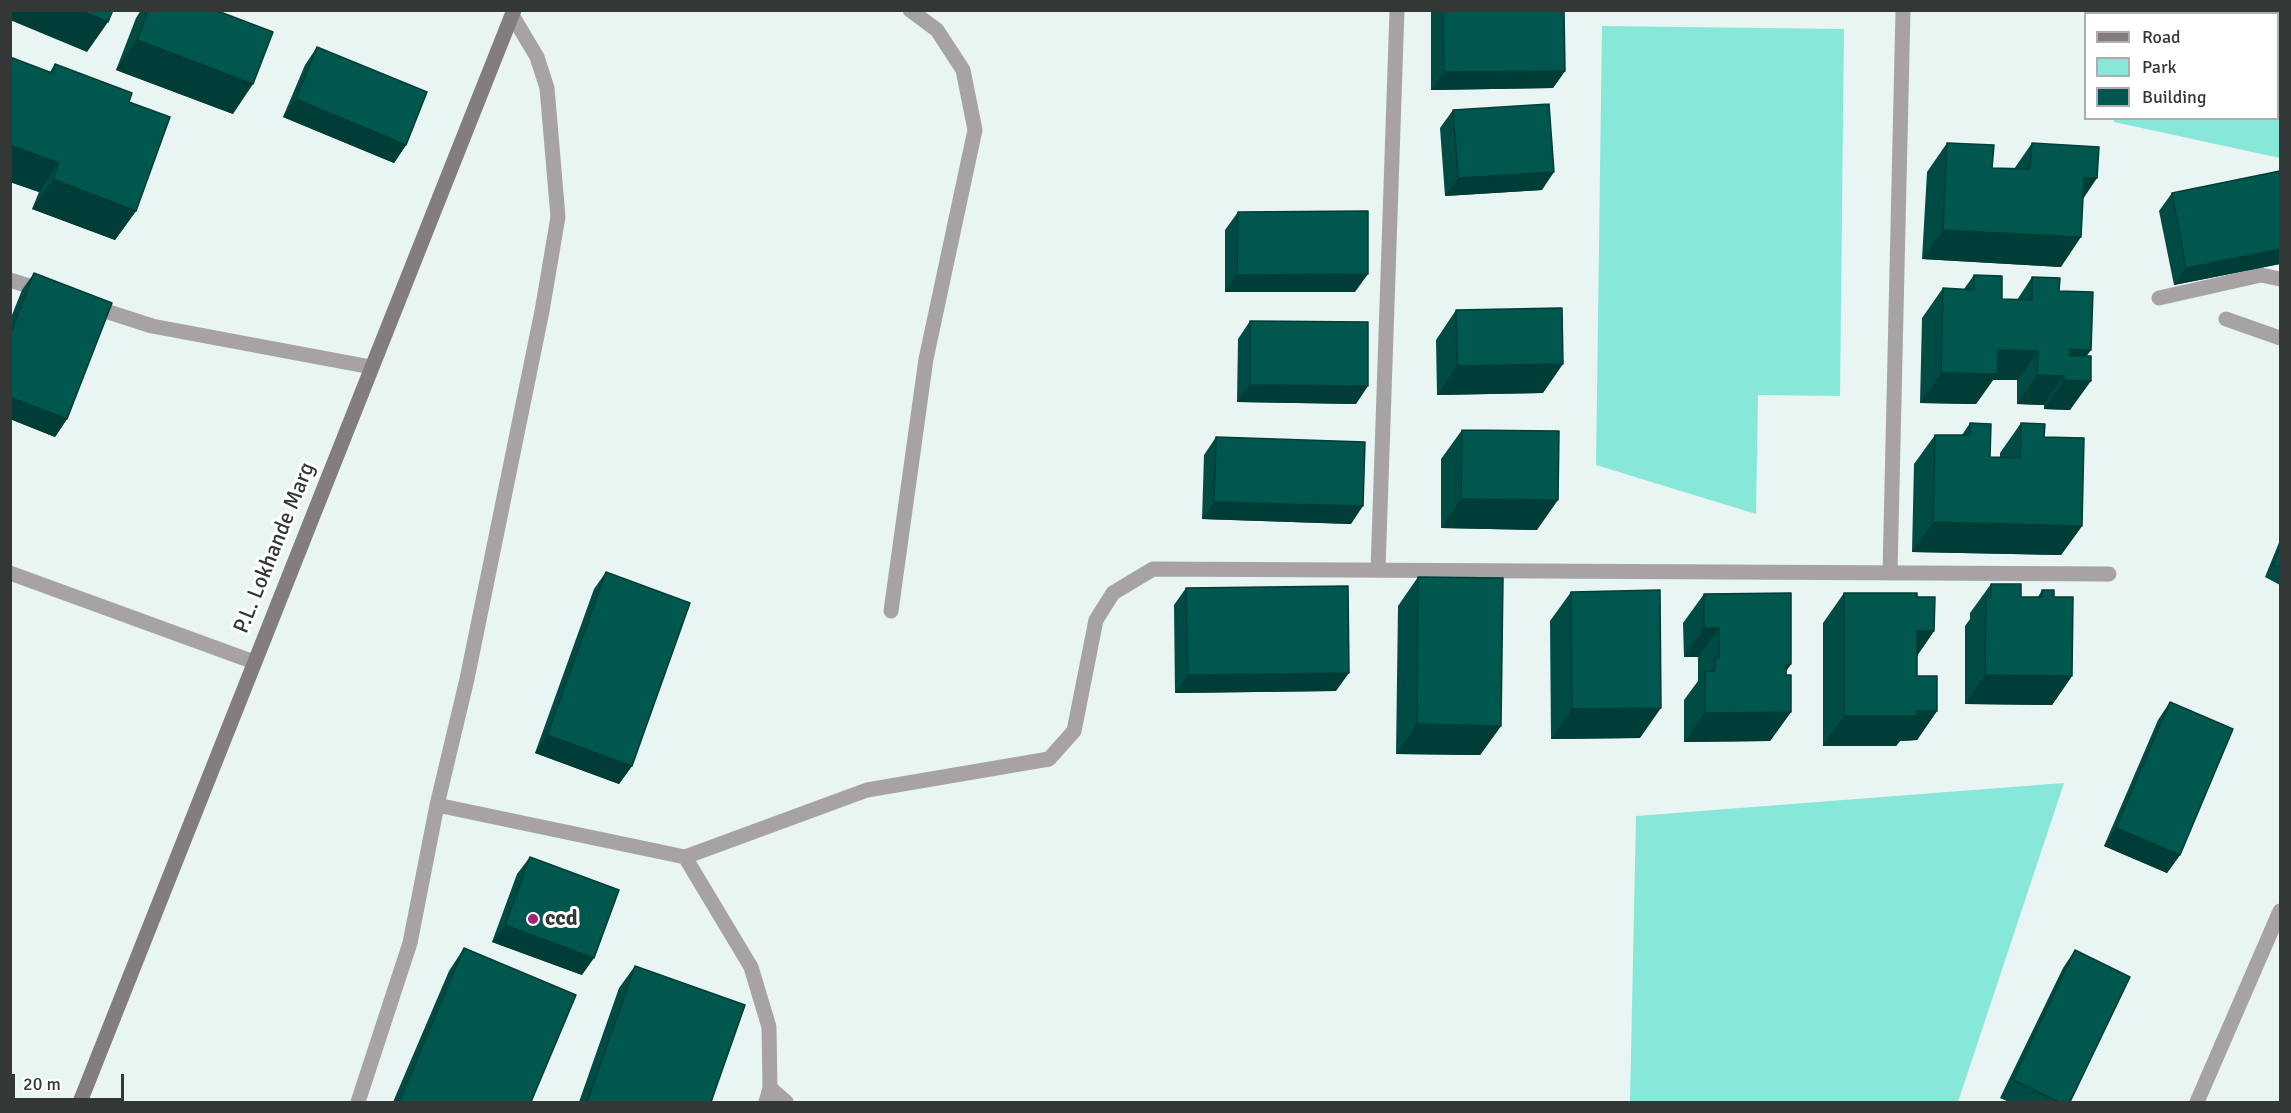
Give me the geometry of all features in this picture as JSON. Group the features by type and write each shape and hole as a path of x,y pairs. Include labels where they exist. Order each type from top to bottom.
{"main road":[{"name":"P.L. Lokhande Marg","path":"80,1102 513,13"}],"street":[{"path":"891,611 926,359 975,130 963,70 937,30 910,10"},
{"path":"1378,570 1397,10"},
{"path":"1890,573 1903,10"},
{"path":"358,1102 410,943 437,805 467,679 542,311 558,217 547,88 537,57 513,13"},
{"path":"2158,298 2261,275 2280,279"},
{"path":"10,280 54,294"},
{"path":"76,302 152,326 371,367"},
{"path":"2226,319 2280,338"},
{"path":"437,805 685,857 867,790 1049,759 1074,731 1096,620 1113,593 1153,569 2109,574"},
{"path":"10,573 254,662"},
{"path":"685,857 751,967 769,1026 768,1095 786,1102"},
{"path":"2197,1102 2280,911"}],"green space":[{"path":"2280,11 2280,158 2114,122 2114,120 2279,120 2279,12 2115,12"},
{"path":"1602,26 1844,29 1840,396 1758,395 1756,514 1596,465"},
{"path":"2064,783 1958,1102 1630,1102 1636,816"}],"building":[{"path":"80,10 113,10 108,22"},
{"path":"148,10 215,10 273,32 253,84 137,40"},
{"path":"1443,10 1564,10 1565,71 1444,72"},
{"path":"317,47 427,92 406,145 296,99"},
{"path":"10,57 52,73 55,64 132,93 129,102 170,117 136,211 53,179 59,163 10,145"},
{"path":"1549,104 1554,172 1458,178 1453,110"},
{"path":"1947,143 1994,145 1992,168 2030,169 2032,143 2099,147 2097,178 2084,178 2081,237 1943,230"},
{"path":"2280,171 2280,249 2186,268 2172,193"},
{"path":"1368,211 1368,274 1237,275 1238,212"},
{"path":"34,273 112,303 67,419 10,397 10,335"},
{"path":"1974,275 2002,276 2002,299 2032,300 2032,277 2060,278 2059,291 2093,292 2091,350 2070,349 2070,356 2091,356 2091,381 2064,380 2064,376 2037,375 2038,351 1998,350 1997,374 1941,373 1943,288 1974,290"},
{"path":"1562,308 1563,364 1457,366 1456,310"},
{"path":"1250,321 1368,322 1368,386 1250,385"},
{"path":"1970,423 1991,424 1990,457 2020,458 2021,423 2045,424 2044,437 2084,438 2082,526 1933,522 1935,435 1970,435"},
{"path":"1462,430 1559,431 1558,500 1461,499"},
{"path":"1216,437 1365,442 1363,506 1214,502"},
{"path":"2280,548 2280,568 2273,565"},
{"path":"606,572 690,603 632,766 547,735"},
{"path":"1418,577 1503,578 1501,726 1417,724"},
{"path":"1991,584 2021,584 2021,597 2042,597 2042,590 2054,590 2054,597 2073,597 2072,676 1985,675 1986,596 1991,597"},
{"path":"1348,586 1349,673 1188,675 1186,588"},
{"path":"1660,590 1661,708 1572,709 1571,592"},
{"path":"1791,593 1791,664 1786,665 1786,675 1791,675 1791,712 1705,713 1705,671 1715,671 1715,657 1719,658 1719,628 1704,628 1704,594"},
{"path":"1844,593 1917,593 1917,597 1935,597 1934,631 1917,631 1917,676 1937,676 1937,711 1917,711 1917,716 1844,716"},
{"path":"2170,702 2233,729 2180,855 2116,828"},
{"path":"530,857 619,890 594,958 505,925"},
{"path":"464,948 576,995 531,1102 399,1102"},
{"path":"2075,950 2130,977 2070,1102 2059,1102 2013,1080"},
{"path":"635,966 745,1005 711,1102 587,1102"}],"place":[{"name":"ccd","path":"533,919"}]}
